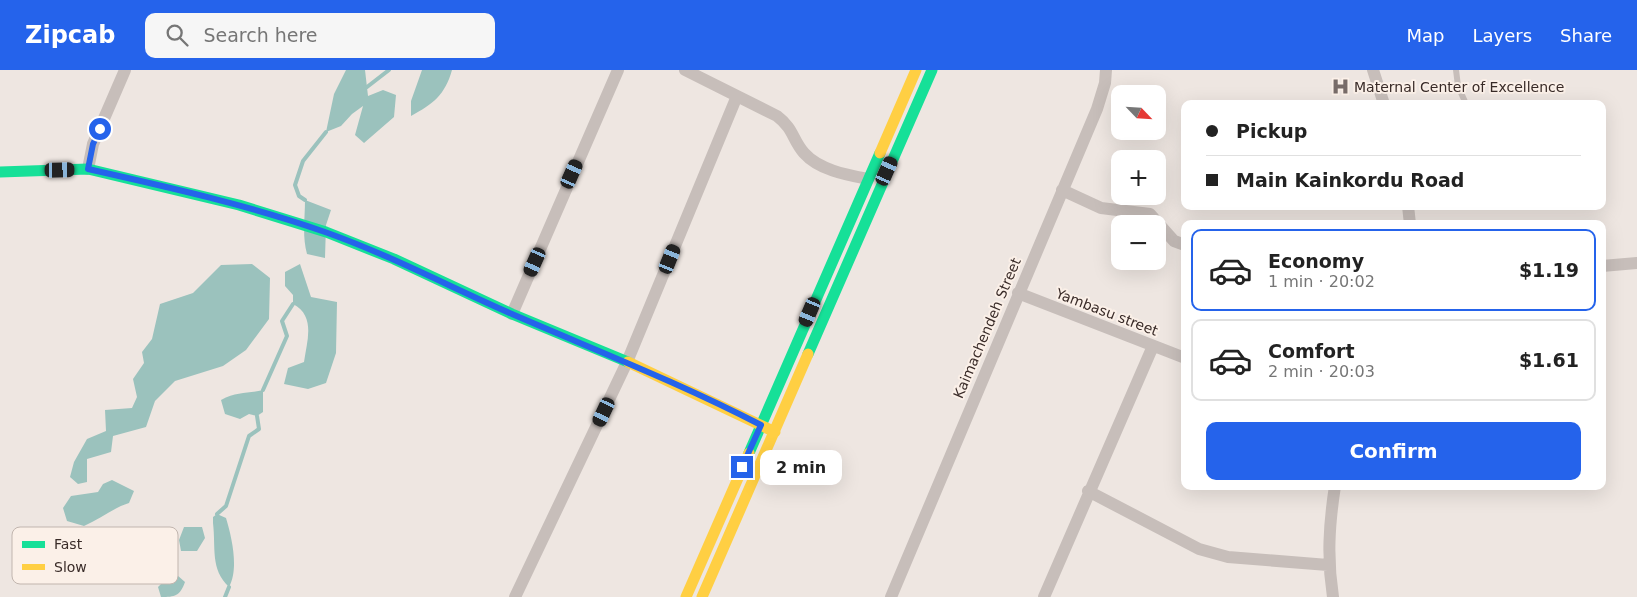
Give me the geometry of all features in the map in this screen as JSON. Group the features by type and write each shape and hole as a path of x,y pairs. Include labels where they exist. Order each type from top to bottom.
{"main road":[{"path":"686,597 917,70 931,72 702,597"},
{"path":"0,172 88,169 230,202 326,232 394,259 512,314 628,362 775,432"},
{"path":"833,260 848,266"},
{"path":"810,312 825,317"}],"street":[{"path":"88,169 93,144 125,70"},
{"path":"512,314 618,70"},
{"path":"685,70 789,125 804,152 815,162 868,180"},
{"name":"Kaimachendeh Street","path":"891,597 1097,109 1105,83 1106,70"},
{"path":"1373,70 1383,100"},
{"path":"515,597 628,362 737,96"},
{"path":"1062,190 1101,208 1150,214 1174,241 1181,244"},
{"path":"1606,266 1637,263"},
{"name":"Yambasu street","path":"1018,293 1181,356"},
{"path":"1044,597 1088,490 1153,346"},
{"path":"1088,490 1199,549 1228,556 1328,565"},
{"path":"1333,597 1328,565 1329,522 1334,490"}],"lane":[{"path":"1456,70 1458,86 1464,100"}],"water":[{"path":"346,70 365,70 368,96 383,90 396,95 394,117 364,143 355,135 363,106 341,126 326,132 334,94"},
{"path":"422,70 452,70 446,86 437,98 411,116 411,101"},
{"path":"305,200 331,210 326,225 325,258 307,254 304,234"},
{"path":"252,264 270,278 269,319 246,350 223,366 175,381 155,401 146,427 113,436 111,452 87,459 87,482 78,484 70,477 74,462 87,439 106,431 105,410 132,408 137,397 133,379 144,363 142,352 152,339 160,304 193,293 221,265"},
{"path":"300,264 311,297 337,302 336,353 326,383 308,389 284,384 288,368 304,362 308,338 305,315 293,304 293,295 285,286 285,272"},
{"path":"263,390 263,412 257,416 249,414 240,419 225,414 221,400 237,394"},
{"path":"112,480 134,491 129,503 84,526 67,521 63,508 71,496 98,492 103,484"},
{"path":"217,514 226,518 232,544 234,571 229,587 223,580 216,565 213,517"},
{"path":"184,527 202,527 205,538 197,551 181,551 179,540"},
{"path":"178,576 185,582 179,593 170,597 161,597 158,587 161,584 178,584"}],"waterway":[{"path":"367,87 389,70"},
{"path":"305,200 299,196 295,185 303,161 326,132"},
{"path":"263,390 287,336 282,321 293,304"},
{"path":"217,514 226,506 249,436 259,429 257,416"},
{"path":"225,597 229,587"}],"traffic: fast":[{"path":"808,354 932,70"},
{"path":"749,453 880,153"},
{"path":"0,172 88,169 239,205 326,232 394,259 512,314 628,362"}],"traffic: slow":[{"path":"880,153 916,70"},
{"path":"702,597 808,354"},
{"path":"628,362 775,432"},
{"path":"686,597 749,453"}],"place":[{"name":"Maternal Center of Excellence","path":"1340,87"}],"route":[{"path":"100,129 93,144 88,169 194,193 326,232 394,259 512,314 628,362 704,396 761,425 742,467"}]}
